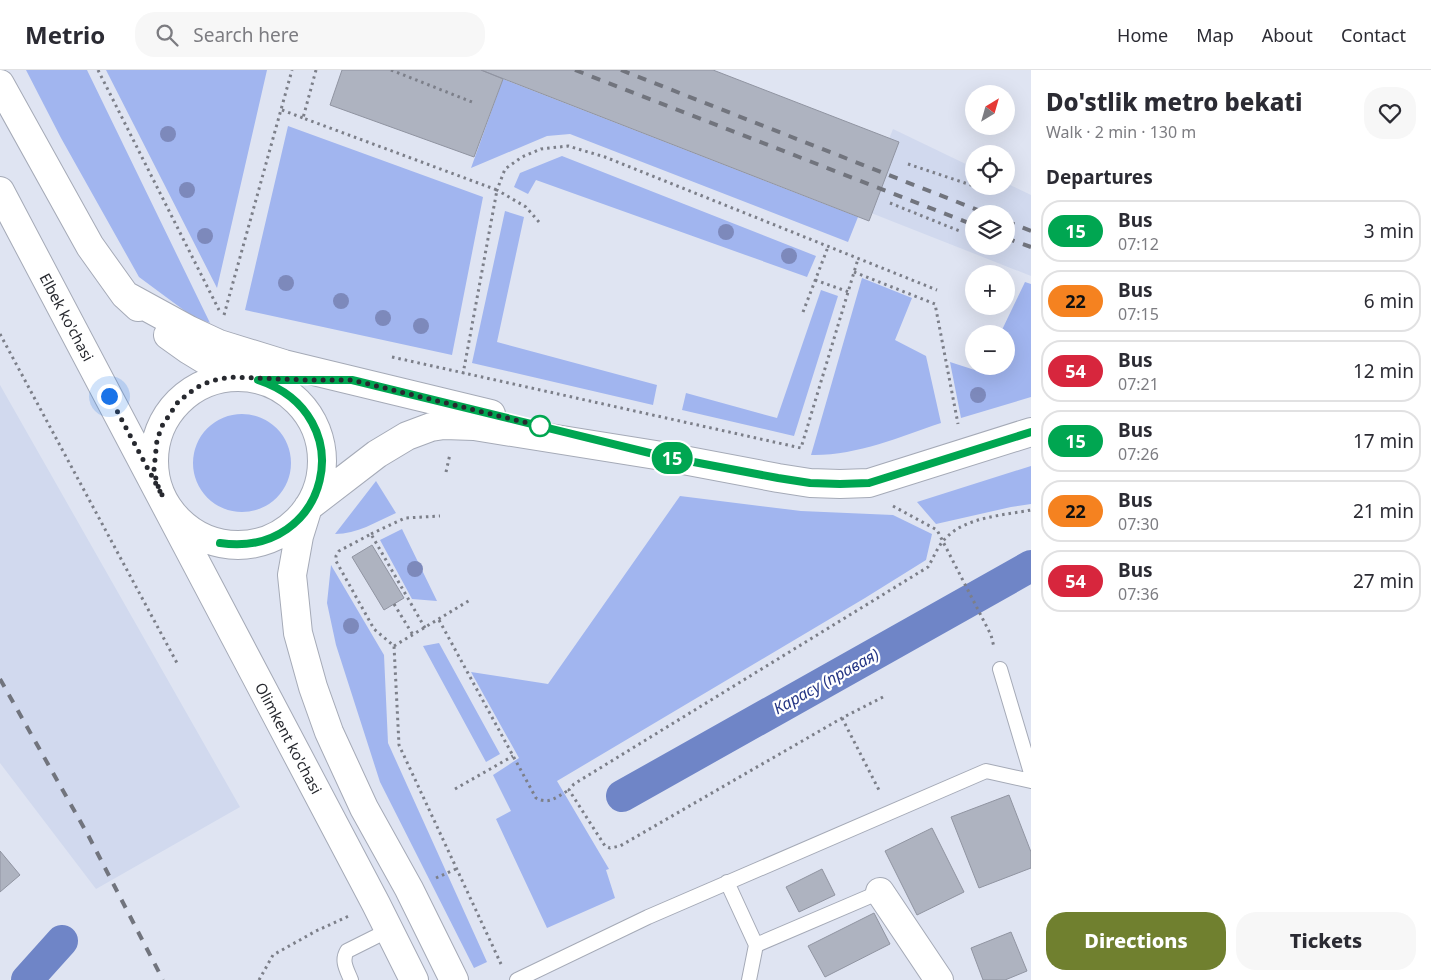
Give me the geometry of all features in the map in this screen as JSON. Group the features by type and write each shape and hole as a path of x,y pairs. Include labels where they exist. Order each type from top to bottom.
{"main road":[{"path":"0,84 90,246 125,295 164,332 189,350 212,364 258,380 271,384 293,398 310,418 316,430 321,450 322,470 315,495 308,507 292,526 270,539 258,543 233,545 220,543 197,534 177,518 163,497 157,484 154,469 157,440 162,426 178,402 201,385 215,380 244,377 258,380 352,380"},
{"name":"Elbek ko'chasi","path":"0,191 163,497"},
{"path":"125,295 188,330 219,344 284,364 662,456"},
{"path":"454,980 409,889 364,808 329,732 310,679 298,633 292,575 299,536 308,507 376,454 407,436 444,425 474,426 662,456 810,483 840,484 869,483 1031,432"},
{"name":"Olimkent ko'chasi","path":"163,497 414,980"},
{"path":"880,892 940,980"}],"lane":[{"path":"1000,669 1028,753 1031,773"},
{"path":"517,980 648,917 986,771 1031,781"},
{"path":"727,882 756,945 749,980"},
{"path":"756,945 880,892"},
{"path":"351,980 344,963 347,951 389,930"}],"path":[{"path":"98,70 223,318 292,70"},
{"path":"303,118 316,70"},
{"path":"391,70 472,102"},
{"path":"282,110 497,190 526,207 539,222"},
{"path":"458,406 497,190 505,169 522,157 541,149 568,146 605,157 937,290"},
{"path":"908,164 965,183"},
{"path":"890,203 962,232"},
{"path":"803,312 828,247"},
{"path":"386,355 801,448 858,259"},
{"path":"854,272 935,304 964,452"},
{"path":"815,280 848,292"},
{"path":"0,334 177,663"},
{"path":"869,483 896,508 937,530 991,636"},
{"path":"440,620 536,798 549,801 928,567 942,542 955,530 969,522 1031,510"},
{"path":"440,516 405,518 339,551 336,561 374,629 394,646 399,745 504,972"},
{"path":"371,534 425,628"},
{"path":"394,646 440,620 470,600"},
{"path":"394,604 413,635"},
{"path":"569,790 605,846 610,848 620,846 842,718 883,697"},
{"path":"842,718 891,812"},
{"path":"455,789 513,756"},
{"path":"430,880 456,869"},
{"path":"259,980 273,955 316,931 356,913"}],"shaded area":[{"path":"26,70 87,70 210,323 193,317 139,277 61,138"},
{"path":"106,70 267,70 217,288"},
{"path":"503,79 858,217 848,242 570,134 547,136 471,168"},
{"path":"288,126 483,197 452,355 245,310"},
{"path":"893,129 965,164 965,195 1015,195 1015,187 1031,195 1031,276 1015,270 1015,265 1003,265 978,255 1015,255 1015,205 965,205 965,250 861,209"},
{"path":"562,156 816,256 807,277 536,180 528,194 514,187 520,173"},
{"path":"505,211 524,217 497,342 657,385 653,405 472,363"},
{"path":"862,278 912,298 895,340 926,356 941,423 861,449 811,455"},
{"path":"1025,282 1031,284 1031,397 961,418 950,362 965,367 965,375 1015,375 1015,325 1004,325 1009,315 1015,315 1015,303"},
{"path":"821,290 838,296 794,436 682,410 686,393 777,418"},
{"path":"0,385 240,807 96,889 0,763"},
{"path":"242,414 261,418 277,428 287,444 291,463 287,482 277,498 261,508 242,512 223,508 207,498 197,482 193,463 197,444 207,428 223,418"},
{"path":"1031,466 1031,504 936,524 917,502"},
{"path":"376,481 396,513 359,530 335,534"},
{"path":"680,496 801,511 893,515 932,534 926,560 557,781 609,869 606,870 615,898 547,928 496,819 511,811 493,775 519,758 471,672 548,684"},
{"path":"402,529 437,601 412,599 380,540"},
{"path":"331,565 384,655 388,743 487,962 474,968 380,782 336,645 327,603"},
{"path":"439,643 500,754 486,762 423,646"}],"building":[{"path":"342,70 481,70 503,79 474,157 330,105"},
{"path":"481,70 713,70 899,142 869,221"},
{"path":"372,545 404,598 384,610 352,557"},
{"path":"1009,795 1031,852 1031,868 979,888 951,817"},
{"path":"932,828 964,892 917,915 885,851"},
{"path":"0,851 20,875 0,892"},
{"path":"822,869 835,895 799,912 786,887"},
{"path":"874,913 890,944 825,977 808,946"},
{"path":"1011,932 1027,971 1005,980 983,980 971,948"}],"waterway":[{"name":"Карасу (правая)","path":"622,796 1031,566"},
{"name":"Карасу (правая)","path":"27,980 62,941"}],"railway":[{"path":"575,70 965,222"},
{"path":"621,70 965,205"},
{"path":"1015,225 1031,231"},
{"path":"1015,241 1031,247"},
{"path":"0,679 88,835 163,980"}],"bus line":[{"name":"15","path":"220,543 233,545 258,543 281,533 301,517 315,495 319,483 322,470 322,456 316,430 310,418 293,398 283,390 258,380 352,380 662,456 810,483 869,483 1031,432"}],"route":[{"path":"109,396 163,497 157,484 154,469 154,455 162,426 178,402 189,393 201,385 230,377 258,380 352,380 540,426"}]}
